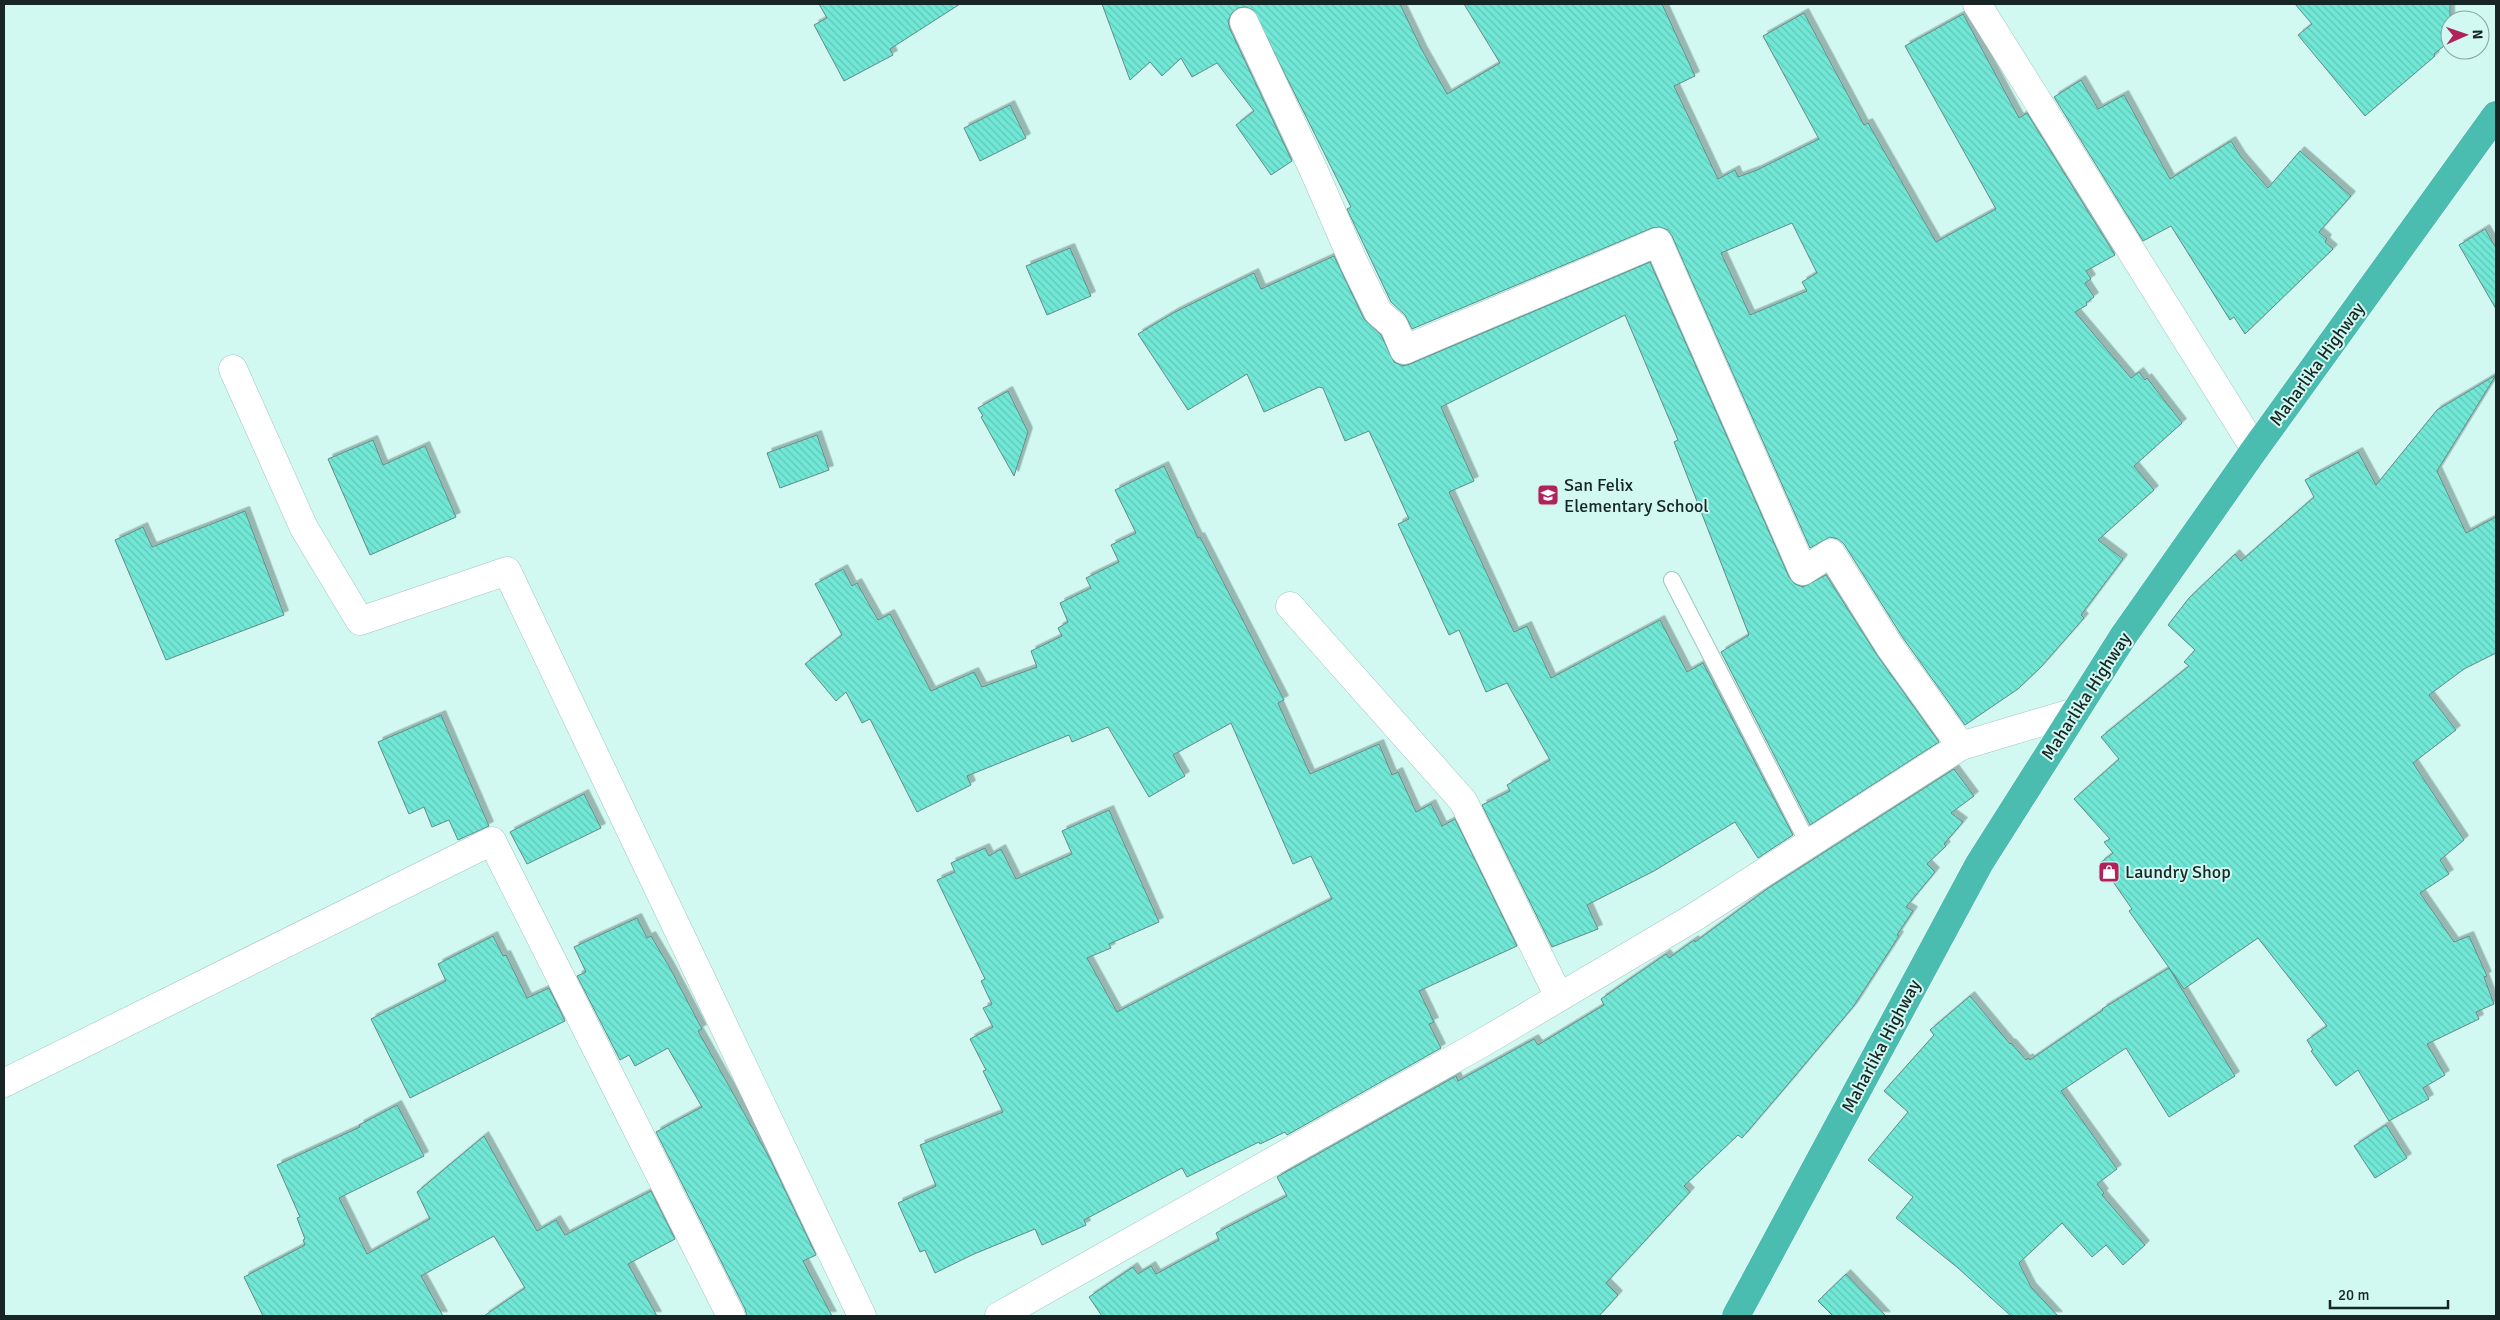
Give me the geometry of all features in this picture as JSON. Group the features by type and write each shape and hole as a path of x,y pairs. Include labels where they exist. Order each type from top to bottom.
{"highway":[{"name":"Maharlika Highway","path":"1736,1316 1979,864 2075,712 2124,635 2496,115"}],"street":[{"path":"1977,4 2255,450"},
{"path":"1244,22 1314,171 1354,263 1378,312 1394,326 1404,350 1658,242 1804,571 1831,553 1890,647 1961,746"},
{"path":"233,369 304,528 360,621 507,571 862,1316"},
{"path":"1290,606 1463,801 1559,997"},
{"path":"999,1316 1559,997 1693,918 1961,746 2075,712"},
{"path":"4,1083 492,840 731,1316"}],"lane":[{"path":"1672,580 1808,843"}],"building":[{"path":"819,4 960,4 890,49 893,55 844,81 814,25 827,18"},
{"path":"1102,4 1400,4 1422,50 1447,94 1500,63 1464,4 1662,4 1695,76 1674,86 1718,179 1735,170 1738,177 1757,170 1819,139 1763,36 1804,13 1864,125 1868,123 1936,242 1996,209 1905,46 1963,14 2019,118 2027,113 2115,255 2086,271 2091,279 2085,283 2094,297 2086,303 2087,305 2075,312 2131,378 2139,372 2145,380 2147,378 2182,423 2134,466 2154,490 2098,540 2123,559 2081,615 2084,618 2041,667 2018,689 1965,725 1903,638 1844,544 1838,539 1830,537 1810,548 1668,230 1660,227 1652,228 1412,329 1405,315 1391,302 1347,209 1351,207 1253,10 1246,7 1238,8 1232,13 1228,21 1230,29 1292,161 1271,175 1236,125 1254,111 1217,63 1192,77 1181,58 1162,76 1150,62 1130,80","holes":["1792,223 1817,273 1802,282 1807,291 1750,315 1721,253"]},
{"path":"2295,4 2450,4 2450,10 2440,10 2440,49 2434,54 2435,56 2365,116 2298,35 2312,24"},
{"path":"2081,80 2098,109 2124,95 2170,179 2231,141 2241,157 2268,188 2300,151 2351,196 2319,232 2327,239 2325,242 2333,249 2245,334 2234,317 2230,320 2171,226 2143,241 2054,97"},
{"path":"1010,105 1026,138 980,161 964,128"},
{"path":"2485,229 2496,248 2496,309 2459,245"},
{"path":"1070,248 1091,296 1047,315 1026,266"},
{"path":"1334,256 1364,319 1381,335 1394,362 1403,366 1650,262 1789,577 1795,584 1803,587 1826,575 1877,655 1939,742 1810,825 1721,652 1749,635 1674,442 1678,440 1625,315 1441,407 1474,481 1449,492 1514,632 1527,626 1551,678 1660,620 1687,672 1703,663 1793,835 1758,858 1735,822 1654,871 1587,905 1598,929 1552,947 1482,805 1510,791 1507,785 1550,760 1507,683 1486,692 1459,630 1449,635 1398,524 1409,519 1369,431 1345,441 1323,388 1319,387 1264,412 1247,374 1188,410 1138,334 1175,312 1254,273 1261,289"},
{"path":"2496,375 2437,471 2466,533 2496,517 2496,653 2464,669 2429,695 2456,730 2413,763 2464,840 2440,860 2449,874 2420,893 2454,942 2469,936 2487,976 2484,977 2494,1004 2476,1012 2479,1019 2427,1044 2445,1075 2423,1088 2429,1099 2389,1121 2358,1070 2336,1086 2311,1051 2313,1050 2307,1040 2327,1026 2258,938 2184,989 2129,911 2132,909 2100,863 2113,853 2104,842 2110,839 2074,799 2119,759 2101,737 2189,666 2184,662 2195,650 2168,625 2189,598 2235,554 2241,561 2314,497 2305,480 2358,452 2376,485 2437,410"},
{"path":"1008,391 1028,432 1014,476 981,417 983,416 978,408"},
{"path":"817,435 829,470 780,488 767,453"},
{"path":"373,440 383,465 425,446 456,517 370,555 328,459"},
{"path":"1164,466 1198,538 1200,537 1284,700 1278,703 1310,774 1379,744 1392,775 1398,772 1416,812 1431,804 1442,826 1455,819 1517,946 1419,991 1434,1022 1429,1024 1441,1048 1287,1135 1285,1132 1260,1144 1259,1142 1187,1177 1182,1168 1084,1220 1086,1225 1042,1245 1035,1229 974,1254 935,1273 925,1250 920,1252 898,1203 936,1186 920,1145 1003,1112 983,1071 986,1070 970,1039 993,1027 983,1008 992,1004 981,981 985,979 937,880 955,872 951,863 985,848 989,856 1001,849 1016,879 1072,854 1062,831 1109,810 1159,922 1109,944 1111,948 1087,958 1117,1012 1332,899 1311,856 1293,864 1231,723 1173,755 1185,776 1149,797 1108,727 1072,742 1069,735 967,776 971,785 917,812 870,719 862,723 846,692 836,701 805,664 842,635 815,584 843,569 852,586 857,583 878,620 890,614 931,691 974,672 982,687 1037,667 1031,651 1062,636 1058,628 1068,622 1060,603 1091,588 1086,578 1119,562 1111,545 1136,533 1115,490"},
{"path":"245,511 284,615 166,660 115,540 143,527 152,547"},
{"path":"441,715 489,826 458,840 449,820 432,827 424,807 409,814 378,742"},
{"path":"1954,769 1974,796 1951,813 1963,822 1944,844 1946,846 1927,864 1935,872 1906,907 1913,911 1853,1007 1742,1138 1738,1135 1684,1186 1690,1192 1606,1283 1618,1295 1599,1316 1102,1316 1089,1297 1133,1267 1138,1274 1151,1266 1156,1274 1219,1240 1216,1233 1287,1196 1277,1177 1456,1076 1458,1081 1534,1039 1538,1045 1604,1005 1601,999 1666,954 1669,958 1694,940 1695,942 1767,889"},
{"path":"584,794 601,828 527,864 510,832"},
{"path":"637,918 647,938 651,936 670,968 702,1029 698,1031 770,1159 816,1255 803,1261 832,1316 747,1316 656,1132 702,1107 668,1048 635,1066 629,1055 620,1060 577,976 586,972 574,947"},
{"path":"493,936 503,956 506,955 527,998 549,988 565,1021 410,1098 371,1019 446,981 438,964"},
{"path":"2169,968 2235,1076 2169,1117 2126,1048 2061,1091 2117,1169 2097,1184 2104,1193 2102,1195 2145,1245 2123,1265 2106,1245 2092,1257 2062,1223 2019,1263 2031,1287 2058,1316 2011,1316 1958,1268 1896,1218 1913,1197 1868,1160 1908,1112 1884,1091 1934,1035 1930,1030 1970,996 2010,1044 2026,1060 2028,1058 2030,1060 2102,1009"},
{"path":"397,1105 424,1156 339,1198 367,1254 430,1219 417,1192 484,1136 537,1231 556,1220 565,1235 651,1191 675,1239 628,1264 657,1316 484,1316 525,1288 494,1236 421,1276 443,1316 263,1316 244,1277 305,1245 303,1240 305,1239 297,1218 300,1217 277,1165 360,1127 359,1125"},
{"path":"2386,1125 2407,1158 2375,1178 2354,1146"},
{"path":"1846,1274 1886,1316 1833,1316 1818,1301"}],"place":[{"name":"San Felix Elementary School","path":"1548,495"},
{"name":"Laundry Shop","path":"2109,872"}]}
